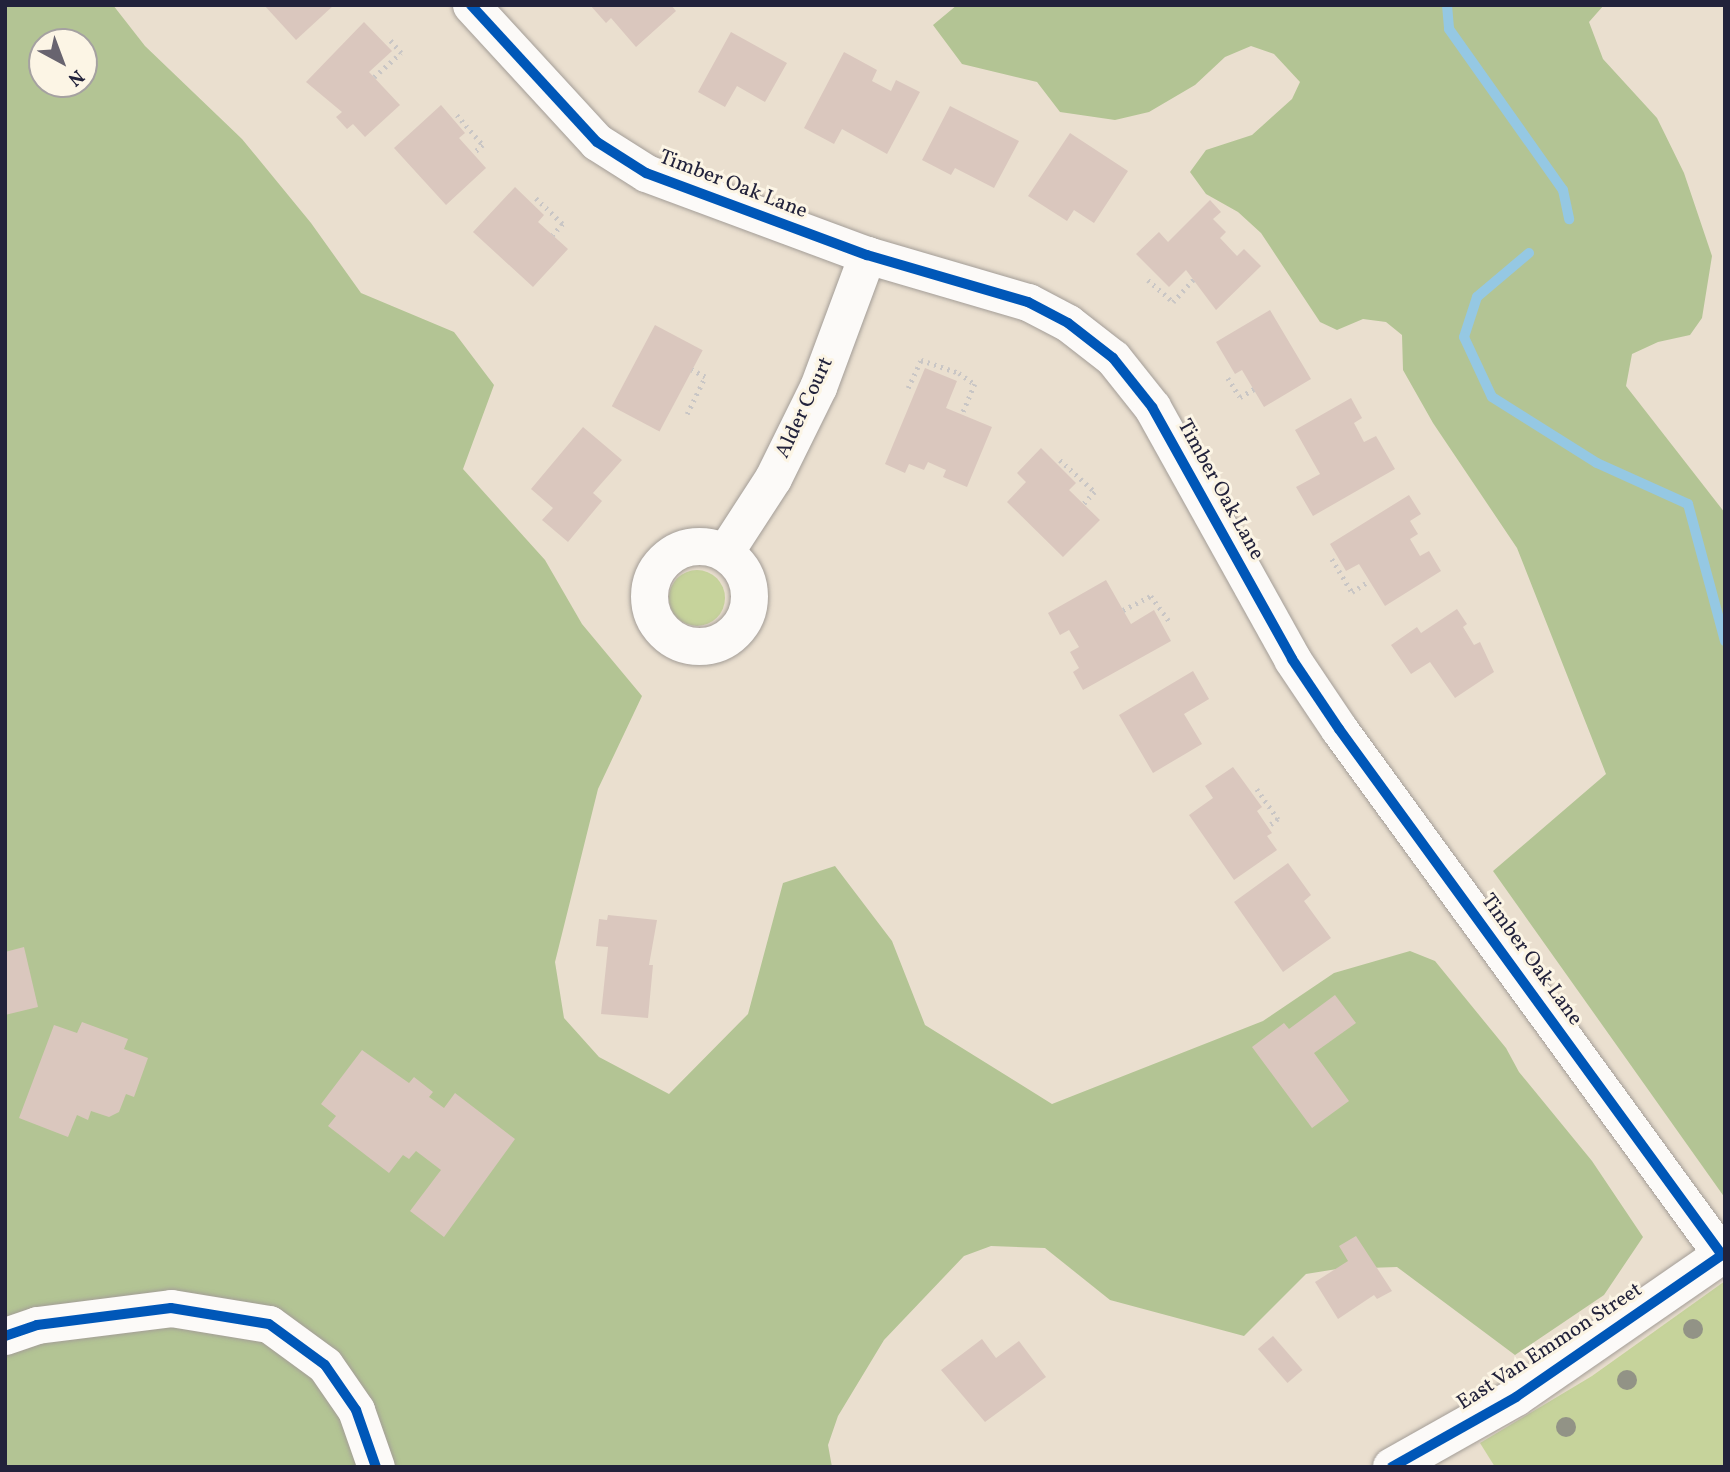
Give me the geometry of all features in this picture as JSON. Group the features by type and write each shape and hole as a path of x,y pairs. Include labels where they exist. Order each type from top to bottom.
{"street":[{"name":"Timber Oak Lane","path":"471,5 597,142 646,173 867,255 1028,302 1068,323 1113,358 1152,407 1292,659 1345,739 1723,1254"},
{"name":"Alder Court","path":"725,552 773,478 818,387 867,255"},
{"name":"East Van Emmon Street","path":"1392,1467 1516,1397 1723,1254"},
{"path":"5,1336 37,1325 171,1308 269,1324 325,1366 356,1410 376,1467"}],"path":[{"path":"374,77 401,53 388,38"},
{"path":"457,115 483,145 473,154"},
{"path":"536,198 563,224 553,235"},
{"path":"1148,280 1173,302 1194,279"},
{"path":"908,388 921,360 960,373 975,384 962,415"},
{"path":"687,414 705,377 692,370"},
{"path":"1228,378 1240,397 1254,389"},
{"path":"1060,460 1095,492 1084,504"},
{"path":"1332,559 1352,592 1369,581"},
{"path":"1123,610 1151,596 1171,624"},
{"path":"1257,789 1278,819 1268,827"}],"green space":[{"path":"5,5 113,5 145,46 242,139 311,223 361,293 454,332 494,385 463,469 545,560 582,624 642,696 598,789 555,962 564,1018 599,1057 669,1094 748,1014 783,883 835,866 892,941 925,1025 1052,1104 1263,1021 1334,973 1410,951 1435,961 1506,1048 1519,1072 1592,1161 1643,1237 1604,1295 1515,1355 1397,1267 1337,1269 1306,1274 1244,1336 1110,1300 1045,1248 991,1246 964,1256 884,1340 838,1416 828,1445 832,1467 5,1467"},
{"path":"957,5 1604,5 1589,22 1603,59 1657,118 1684,173 1712,256 1702,318 1690,335 1658,342 1632,354 1626,386 1725,513 1725,1198 1493,871 1606,774 1517,548 1433,423 1403,370 1402,335 1386,322 1363,319 1337,330 1320,322 1261,233 1238,212 1206,194 1190,172 1206,150 1252,135 1292,99 1300,82 1274,54 1251,46 1225,57 1195,85 1149,112 1115,120 1060,112 1037,82 962,64 933,25"},
{"path":"697,570 708,572 717,578 723,587 723,609 717,618 708,624 697,626 686,624 677,618 671,609 669,598 671,587 677,578 686,572"},
{"path":"1725,1281 1725,1467 1495,1467 1480,1443 1592,1376"}],"building":[{"path":"264,5 334,5 296,40"},
{"path":"590,5 671,5 676,11 636,47 611,18 606,23"},
{"path":"364,22 392,51 369,72 400,105 365,137 353,124 347,129 336,117 342,112 306,82"},
{"path":"731,32 787,63 765,102 737,86 725,107 698,92"},
{"path":"844,52 877,70 872,81 891,91 896,80 920,92 887,154 842,129 834,144 804,128"},
{"path":"441,105 465,133 459,138 486,168 446,205 394,148"},
{"path":"950,106 1019,141 994,188 955,168 951,175 922,160"},
{"path":"1070,133 1128,171 1094,223 1074,210 1067,221 1028,196"},
{"path":"515,187 544,215 538,222 568,249 533,287 473,232"},
{"path":"1210,200 1221,212 1213,219 1226,232 1220,238 1237,256 1244,249 1261,266 1216,310 1186,270 1169,287 1136,254 1159,232 1168,242"},
{"path":"1270,310 1311,379 1264,407 1242,370 1235,374 1216,342"},
{"path":"655,325 703,350 659,432 612,406"},
{"path":"925,368 957,381 946,408 992,427 967,487 943,477 946,470 928,462 924,470 909,464 905,473 885,464"},
{"path":"1351,398 1362,418 1354,423 1364,442 1376,436 1395,469 1313,516 1296,487 1320,474 1295,430"},
{"path":"583,427 622,460 593,493 602,501 568,542 542,520 553,508 531,489"},
{"path":"1041,448 1076,483 1069,490 1100,520 1063,557 1007,502 1026,482 1017,473"},
{"path":"1409,495 1421,514 1410,521 1418,534 1410,539 1420,556 1429,551 1441,571 1385,606 1359,564 1346,571 1330,544"},
{"path":"1106,580 1131,624 1154,610 1171,641 1083,690 1073,672 1079,668 1070,652 1079,647 1069,630 1060,635 1048,613"},
{"path":"1457,609 1467,624 1463,627 1474,645 1480,642 1494,672 1455,698 1430,662 1411,674 1391,645 1417,627 1421,633"},
{"path":"1193,671 1209,699 1184,714 1202,744 1153,773 1119,715"},
{"path":"1233,767 1262,807 1257,811 1272,833 1267,836 1277,850 1234,880 1189,815 1213,798 1205,786"},
{"path":"1288,863 1311,895 1304,901 1331,938 1283,972 1234,902"},
{"path":"608,915 657,920 649,965 653,965 648,1018 601,1014 608,947 596,946 599,919 607,920"},
{"path":"24,947 38,1007 5,1015 5,952"},
{"path":"1335,995 1356,1023 1314,1053 1349,1101 1312,1128 1252,1047 1284,1023 1289,1029"},
{"path":"82,1022 128,1039 124,1049 148,1058 134,1097 126,1094 119,1112 109,1117 91,1111 88,1120 77,1115 68,1137 19,1118 54,1025 77,1033"},
{"path":"362,1050 409,1083 414,1077 433,1092 429,1097 444,1108 455,1093 515,1139 444,1237 410,1211 441,1170 416,1151 409,1159 403,1155 389,1173 328,1126 336,1116 321,1104"},
{"path":"1356,1236 1392,1291 1377,1299 1374,1295 1338,1319 1315,1282 1348,1261 1339,1246"},
{"path":"1273,1336 1303,1370 1287,1383 1258,1349"},
{"path":"982,1339 996,1358 1019,1341 1046,1377 985,1422 941,1370"}],"waterway":[{"path":"1447,5 1449,29 1563,190 1569,219"},
{"path":"1529,253 1477,297 1464,337 1492,397 1597,463 1688,504 1725,641"}],"cycle path":[{"path":"471,5 597,142 646,173 867,255 1028,302 1068,323 1113,358 1152,407 1292,659 1339,729 1722,1255"},
{"path":"1392,1467 1516,1397 1725,1253"},
{"path":"5,1336 37,1325 171,1308 269,1324 325,1365 356,1410 376,1467"}]}
